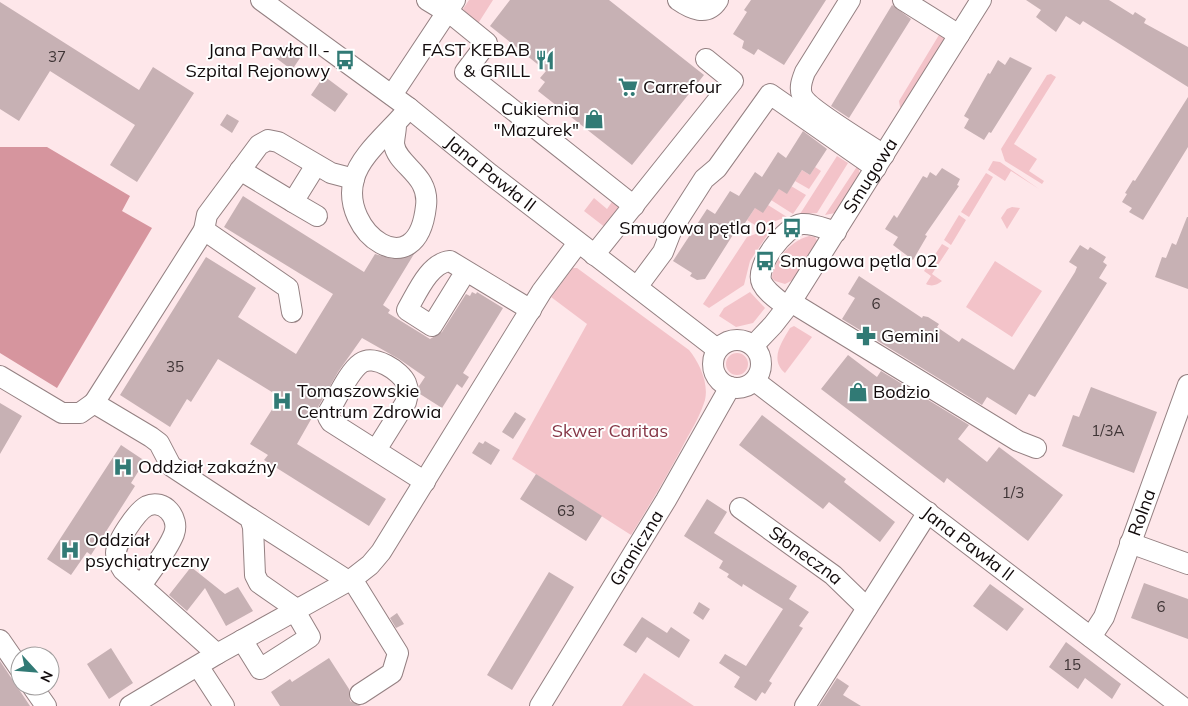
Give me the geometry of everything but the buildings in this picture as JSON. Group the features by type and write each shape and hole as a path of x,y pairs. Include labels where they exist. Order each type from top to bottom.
{"street":[{"name":"Jana Pawła II","path":"261,0 281,6 313,36 409,108 586,249 717,350"},
{"path":"428,0 451,6 487,43 465,72 634,206"},
{"path":"678,0 692,10 705,9 718,0"},
{"path":"850,0 805,72 800,84 802,96 880,162"},
{"path":"902,0 959,35"},
{"name":"Smugowa","path":"754,345 789,304 981,0"},
{"path":"392,95 451,6"},
{"path":"130,706 348,580 370,565 381,552 425,482 542,290 634,206 733,81 706,59"},
{"path":"637,287 663,252 672,229 704,179 717,168 770,94 880,162"},
{"path":"396,125 394,145 401,158 416,174 425,190 427,204 423,224 410,243 400,249 388,248 369,234 357,217 352,198 354,179 365,158 409,108"},
{"path":"0,376 62,413 80,413 94,403 204,230 207,215 260,145 268,140 278,142 331,173 354,179"},
{"path":"293,202 316,165"},
{"path":"240,170 317,216"},
{"path":"836,232 800,224 792,228 775,244 760,274 762,283 789,304 1018,440 1036,448"},
{"path":"204,230 288,288 292,312"},
{"path":"466,271 531,310"},
{"path":"735,339 754,345 762,362 755,381 738,388 730,387 717,378 713,366 717,350 723,344 735,339"},
{"path":"376,450 406,402 409,393 407,384 402,376 372,360 363,361 356,367 329,410 328,417 331,422 425,482"},
{"name":"Jana Pawła II","path":"755,381 1181,706"},
{"name":"Rolna","path":"1091,637 1104,617 1188,385"},
{"name":"Graniczna","path":"540,706 666,500 730,387"},
{"path":"94,403 159,443 171,466 348,580 398,653 392,673 360,694"},
{"name":"Słoneczna","path":"740,508 833,575 867,608"},
{"path":"805,706 928,512"},
{"path":"242,640 260,668 310,637 292,606 259,583 254,575 253,527 250,518"},
{"path":"1130,543 1188,564"},
{"path":"141,586 217,654"},
{"path":"0,640 10,654"},
{"path":"198,666 224,706"}],"green space":[{"path":"469,0 493,0 479,22 475,22 463,9"},
{"path":"942,30 945,35 944,42 903,109 900,107 899,101"},
{"path":"1051,74 1056,77 1014,144 1037,159 1029,171 1044,181 1042,184 1005,161 1001,149 1047,75"},
{"path":"837,156 848,163 817,213 800,214"},
{"path":"993,161 1000,162 1039,189 1011,171 1005,181 988,170"},
{"path":"858,165 860,175 835,213 825,215"},
{"path":"815,167 821,171 809,189 795,181 802,170 810,175"},
{"path":"986,173 993,177 969,217 961,212"},
{"path":"791,186 806,195 793,214 771,200 779,189"},
{"path":"594,198 607,209 614,199 619,208 606,228 584,211"},
{"path":"768,205 787,217 758,227 747,220 755,208"},
{"path":"1012,207 1020,208 1007,229 1001,218 1007,209"},
{"path":"959,215 966,220 951,245 944,240"},
{"path":"772,228 750,261 744,285 709,308 703,304 747,237"},
{"path":"809,236 815,237 818,242 797,278 785,284 775,281 772,278 773,271 784,252 796,242"},
{"path":"942,244 949,248 932,274 942,281 938,284 928,285 926,284 931,276 924,271"},
{"path":"995,261 1042,291 1012,337 966,307"},
{"name":"Skwer Caritas","path":"573,268 577,268 689,350 700,367 706,387 705,400 697,419 667,475 631,535 512,459 587,324 551,297"},
{"path":"750,292 765,308 753,323 736,327 719,316 724,308"},
{"path":"794,326 812,337 785,373 780,368 777,356 790,328"},
{"path":"737,353 745,356 748,364 745,372 737,375 729,372 726,364 729,356"},
{"path":"644,673 694,706 622,706"}],"shaded area":[{"path":"0,147 47,147 130,196 122,211 152,228 57,388 0,353"}],"place":[{"name":"Jana Pawła II - Szpital Rejonowy","path":"345,60"},
{"name":"FAST KEBAB & GRILL","path":"545,60"},
{"name":"Carrefour","path":"628,87"},
{"name":"Cukiernia \"Mazurek\"","path":"594,119"},
{"name":"Smugowa pętla 01","path":"792,228"},
{"name":"Smugowa pętla 02","path":"765,261"},
{"name":"Gemini","path":"866,336"},
{"name":"Bodzio","path":"858,392"},
{"name":"Tomaszowskie Centrum Zdrowia","path":"282,401"},
{"name":"Oddział zakaźny","path":"123,467"},
{"name":"Oddział psychiatryczny","path":"70,550"}]}
